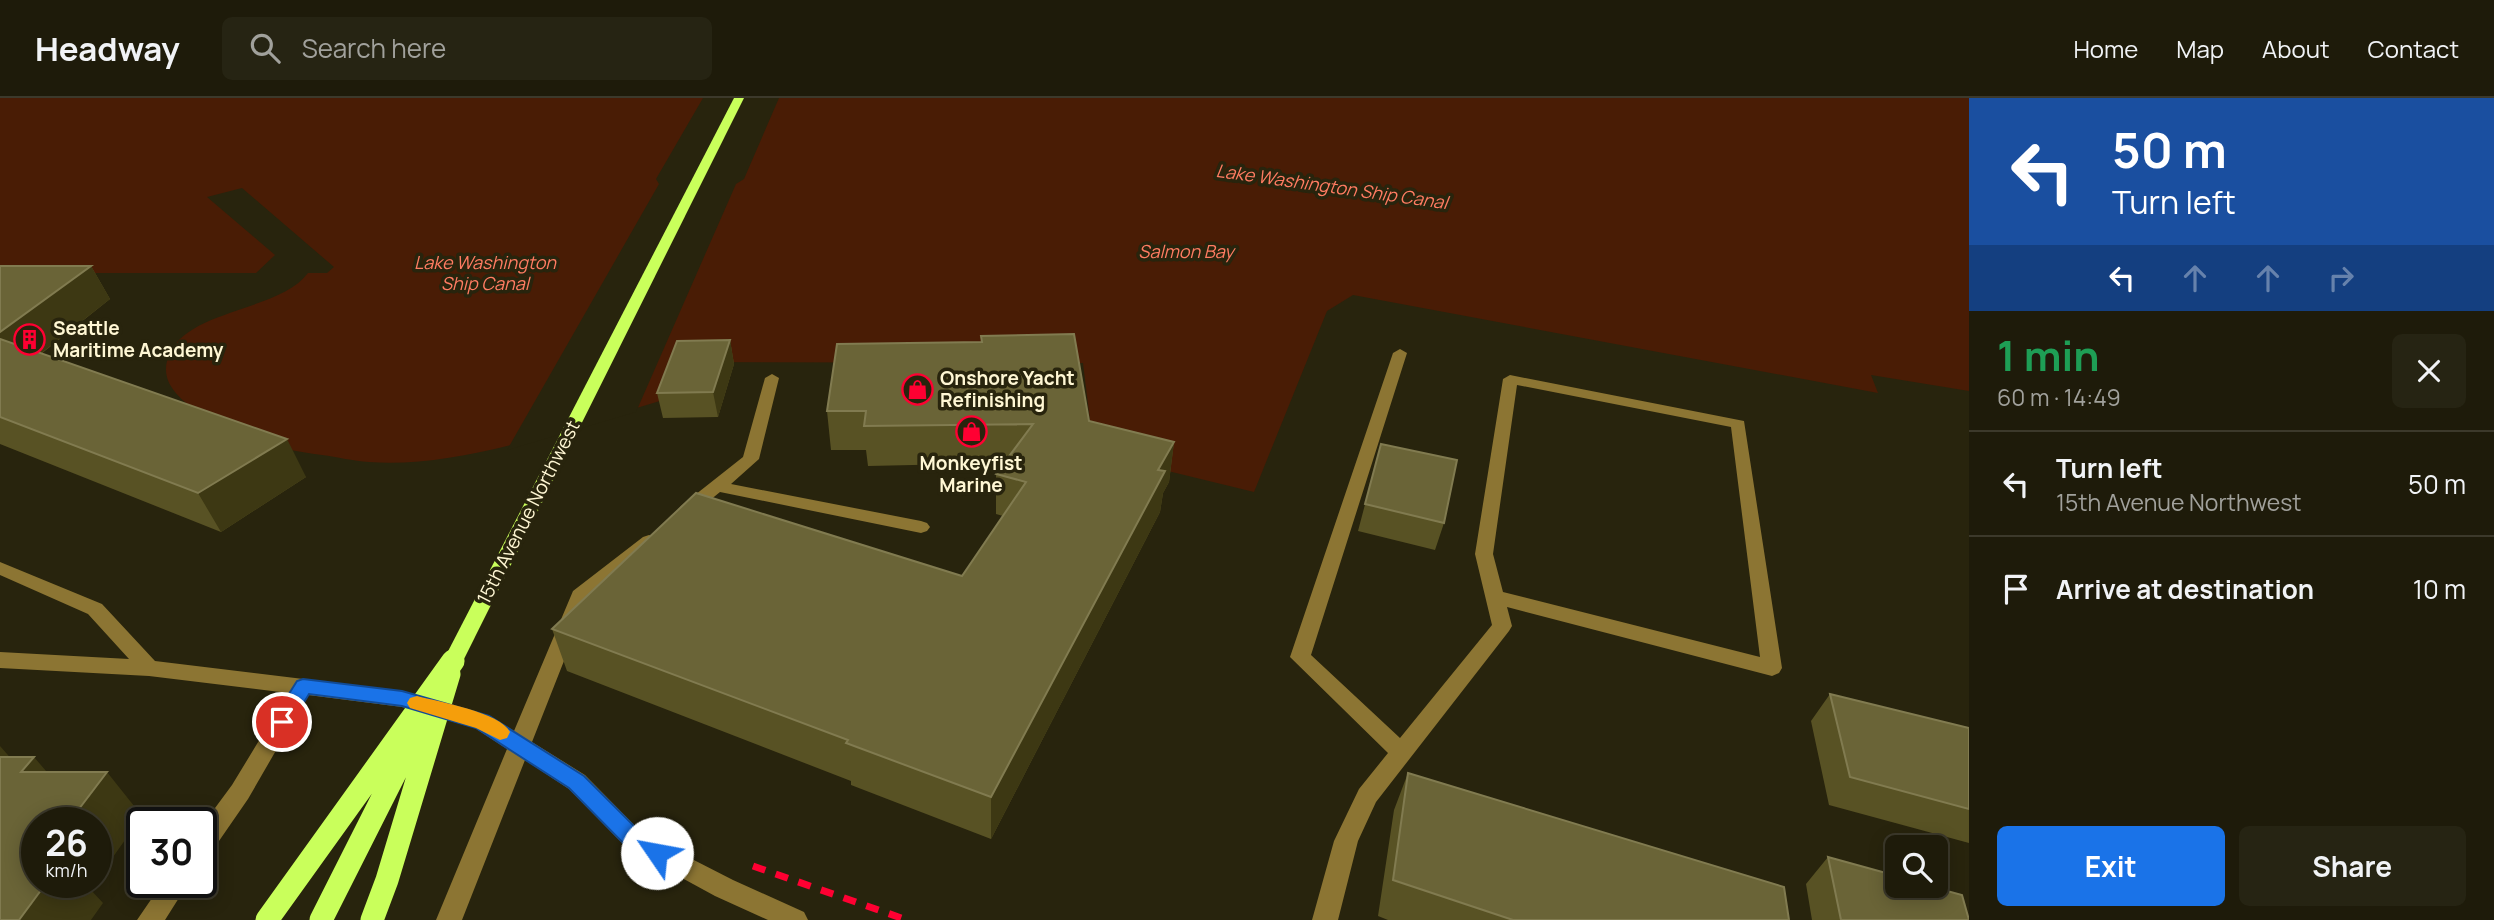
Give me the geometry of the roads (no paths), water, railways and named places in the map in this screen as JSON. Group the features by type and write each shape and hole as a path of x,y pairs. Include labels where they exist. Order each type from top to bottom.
{"main road":[{"name":"15th Avenue Northwest","path":"321,920 737,101"},
{"path":"267,920 453,660"},
{"path":"372,920 387,880 453,660"}],"street":[{"path":"1400,353 1300,657 1402,753"},
{"path":"449,920 580,596 751,459 772,378"},
{"path":"1325,920 1346,841 1367,796 1502,626 1484,554 1510,379 1738,424 1772,668 1495,597"},
{"path":"718,486 921,527"},
{"path":"0,568 95,609 149,668"},
{"path":"0,660 149,668 402,699 482,722 577,782 635,841 724,888 795,920"},
{"path":"217,824 240,792 303,687"},
{"path":"150,920 166,898"}],"water":[{"name":"Lake Washington Ship Canal","path":"0,98 1969,98 1969,391 1871,375 1878,393 1353,295 1327,311 1254,492 1094,453 1083,363 679,362 663,400 593,422 518,443 442,459 405,462 357,461 287,449 240,434 187,404 175,392 167,378 170,353 181,338 215,318 295,286 308,273 0,273"}],"railway":[{"path":"753,866 907,920"}],"place":[{"name":"Seattle Maritime Academy","path":"30,339"},
{"name":"Onshore Yacht Refinishing","path":"917,389"},
{"name":"Monkeyfist Marine","path":"971,432"}],"water label":[{"name":"Salmon Bay","path":"1186,251"}]}
